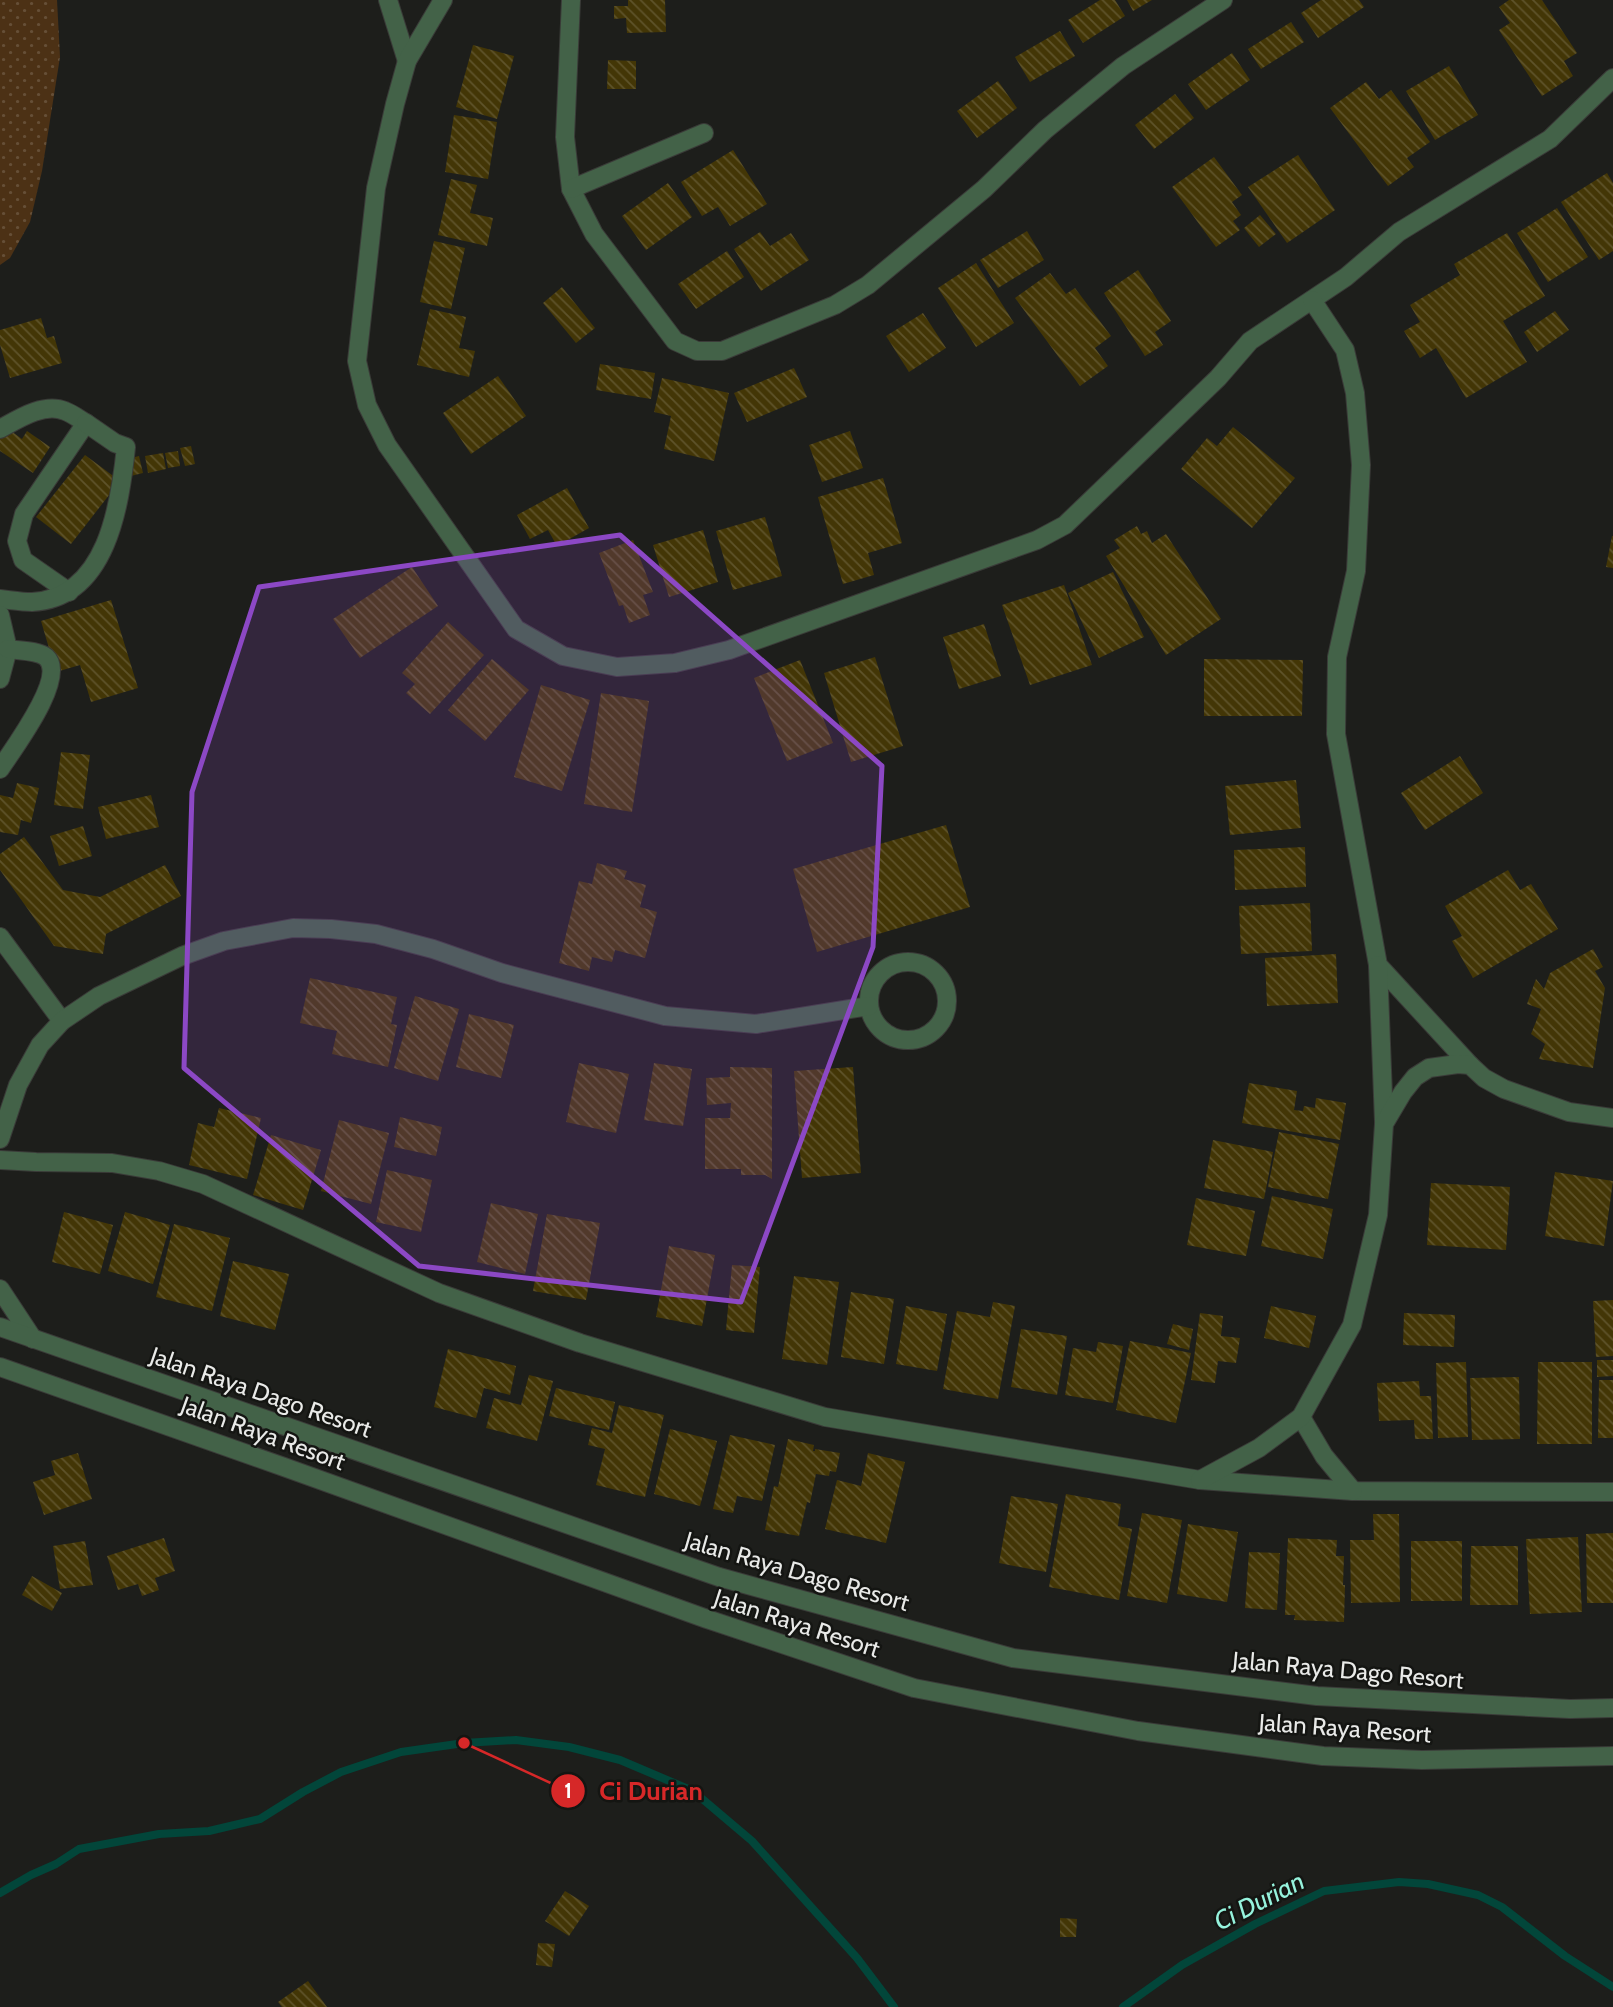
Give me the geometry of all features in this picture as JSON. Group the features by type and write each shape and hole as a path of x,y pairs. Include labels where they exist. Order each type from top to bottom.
{"street":[{"path":"388,0 407,61"},
{"path":"443,0 407,61 376,188 357,361 368,405 387,445 516,629 563,656 617,667 676,663 729,650 1037,540 1065,525 1218,378 1250,341 1346,277 1399,232 1550,139 1613,78"},
{"path":"571,0 565,137 571,189 594,234 675,341 697,351 722,351 835,305 869,285 984,189 1045,130 1123,66 1223,0"},
{"path":"571,189 704,133"},
{"path":"1200,1480 1259,1448 1301,1416 1352,1325 1378,1215 1384,1124 1378,965 1336,734 1336,657 1356,571 1361,465 1355,393 1345,350 1312,300"},
{"path":"0,429 24,416 50,408 63,410 115,443 126,447 121,494 111,530 92,570 69,592 50,599 32,602 0,599"},
{"path":"69,592 23,560 17,541 24,514 86,423"},
{"path":"0,615 8,649 0,679"},
{"path":"0,769 48,691 52,670 49,660 43,654 8,649"},
{"path":"0,1139 18,1085 40,1045 62,1021 99,996 182,956 224,941 293,928 376,934 433,949 502,974 664,1016 755,1024 869,1006"},
{"path":"0,937 62,1021"},
{"path":"905,962 918,963 939,976 948,1000 940,1025 918,1040 892,1037 881,1029 869,1006 869,993 882,971 905,962"},
{"path":"1378,965 1484,1078 1504,1090 1569,1112 1613,1118"},
{"path":"1384,1124 1402,1091 1415,1077 1429,1068 1470,1065"},
{"path":"0,1160 112,1163 159,1171 203,1184 439,1293 580,1343 825,1417 1200,1480 1353,1491 1613,1492"},
{"path":"0,1289 33,1339"},
{"name":"Jalan Raya Dago Resort","path":"0,1327 719,1577 1013,1658 1317,1696 1570,1709 1613,1708"},
{"name":"Jalan Raya Resort","path":"0,1367 707,1619 914,1688 1138,1731 1323,1756 1422,1760 1613,1756"},
{"path":"1301,1416 1324,1456 1353,1491"}],"highlighted area":[{"path":"620,535 882,766 873,947 741,1302 419,1266 184,1068 192,792 259,587"}],"shaded area":[{"path":"0,0 57,0 60,57 42,171 30,222 10,258 0,265"}],"building":[{"path":"628,0 665,0 666,32 627,33 626,18 614,19 614,6 628,6"},
{"path":"1100,0 1115,0 1125,16 1083,43 1068,20"},
{"path":"1127,0 1152,0 1133,11"},
{"path":"1321,0 1359,0 1364,7 1318,38 1301,13"},
{"path":"1509,0 1542,0 1577,53 1564,61 1573,76 1542,96 1499,30 1510,23 1499,7"},
{"path":"1291,22 1304,42 1261,69 1248,49"},
{"path":"1060,31 1075,56 1030,82 1015,57"},
{"path":"473,45 514,56 497,119 456,107"},
{"path":"1232,53 1250,80 1206,110 1188,84"},
{"path":"608,60 636,61 636,89 607,89"},
{"path":"1449,66 1478,115 1435,140 1406,91"},
{"path":"998,81 1017,108 977,138 957,111"},
{"path":"1366,82 1379,99 1391,90 1430,142 1407,158 1414,167 1388,186 1330,108"},
{"path":"1175,94 1194,118 1154,149 1135,125"},
{"path":"454,115 497,122 488,179 445,172"},
{"path":"733,150 767,204 730,226 718,207 702,216 681,182"},
{"path":"1298,155 1335,210 1287,243 1248,187"},
{"path":"1214,157 1242,195 1232,202 1241,215 1233,221 1240,230 1216,247 1172,187"},
{"path":"1607,173 1613,183 1613,251 1599,260 1561,202"},
{"path":"451,179 477,185 470,213 493,218 487,246 438,235"},
{"path":"668,183 692,217 646,250 622,216"},
{"path":"1557,208 1588,257 1548,282 1517,233"},
{"path":"1260,215 1276,234 1259,247 1244,228"},
{"path":"1027,231 1044,260 998,288 980,260"},
{"path":"760,232 770,246 791,233 809,260 761,291 734,249"},
{"path":"1507,233 1545,296 1503,321 1527,362 1466,398 1436,348 1420,358 1404,331 1420,322 1410,305 1460,275 1454,264"},
{"path":"434,241 465,248 451,309 420,302"},
{"path":"727,251 744,277 696,309 678,284"},
{"path":"976,263 1014,323 976,347 938,288"},
{"path":"1138,270 1171,321 1155,332 1163,345 1145,356 1104,293"},
{"path":"1050,273 1066,294 1075,288 1111,336 1095,348 1108,366 1080,386 1015,298"},
{"path":"562,287 595,328 576,343 543,303"},
{"path":"430,309 466,317 459,348 475,351 469,377 417,365"},
{"path":"1555,311 1569,330 1537,352 1524,332"},
{"path":"923,313 946,348 909,372 886,336"},
{"path":"41,318 47,338 54,336 62,363 10,378 0,345 0,330"},
{"path":"600,364 655,373 651,399 596,390"},
{"path":"794,368 807,397 747,422 734,393"},
{"path":"498,376 526,416 471,454 443,413"},
{"path":"662,378 729,393 714,461 664,449 671,416 654,412"},
{"path":"1233,427 1295,478 1252,528 1181,469 1207,438 1217,446"},
{"path":"7,428 22,439 27,431 50,447 33,473 0,451 0,439"},
{"path":"850,431 863,468 822,482 809,445"},
{"path":"191,446 195,464 185,466 180,448"},
{"path":"178,451 180,466 168,468 165,453"},
{"path":"163,453 166,469 148,473 145,456"},
{"path":"85,455 120,481 71,544 36,517"},
{"path":"139,456 143,473 131,476 127,459"},
{"path":"883,478 902,543 868,553 874,575 843,584 818,497"},
{"path":"567,488 589,528 557,546 548,530 530,539 517,515"},
{"path":"765,517 782,576 733,590 716,531"},
{"path":"1137,526 1141,534 1147,531 1152,543 1166,534 1221,619 1166,655 1106,556 1120,548 1114,540"},
{"path":"703,530 718,582 669,597 653,545"},
{"path":"1613,536 1613,568 1606,567"},
{"path":"633,540 653,592 643,595 650,615 629,623 623,605 619,606 599,553"},
{"path":"412,567 438,606 360,658 333,619"},
{"path":"1113,572 1144,637 1099,658 1068,593"},
{"path":"1064,585 1092,665 1030,685 1002,605"},
{"path":"111,600 138,688 91,702 80,665 56,672 41,621"},
{"path":"448,622 484,655 430,714 406,693 415,684 402,673"},
{"path":"984,624 1001,676 959,689 943,637"},
{"path":"875,657 903,746 851,762 824,673"},
{"path":"492,659 529,690 485,741 448,710"},
{"path":"1204,659 1303,660 1302,716 1204,716"},
{"path":"800,660 833,743 787,761 754,678"},
{"path":"541,685 590,700 562,791 514,777"},
{"path":"601,693 649,701 632,812 584,804"},
{"path":"61,752 90,755 83,809 54,805"},
{"path":"1460,756 1483,793 1425,830 1401,793"},
{"path":"1296,780 1301,828 1230,835 1225,786"},
{"path":"17,783 39,788 31,823 21,820 18,835 0,832 0,795 13,798"},
{"path":"151,795 159,827 106,839 98,807"},
{"path":"946,825 970,907 817,952 793,869"},
{"path":"83,826 92,856 59,866 50,836"},
{"path":"24,837 63,890 100,897 165,865 181,896 106,934 103,954 54,946 0,870 0,854"},
{"path":"1305,847 1306,887 1235,890 1234,850"},
{"path":"597,863 627,871 624,879 646,885 640,907 657,912 645,958 615,950 612,962 592,957 589,971 559,963 579,881 592,884"},
{"path":"1508,870 1520,890 1531,884 1558,929 1473,978 1452,941 1462,936 1445,906"},
{"path":"1310,903 1312,951 1241,954 1239,906"},
{"path":"1593,949 1603,967 1595,971 1605,988 1593,1068 1539,1059 1545,1044 1531,1034 1541,1009 1527,1004 1536,979 1544,989 1550,973"},
{"path":"1336,954 1338,1003 1267,1006 1265,958"},
{"path":"310,978 397,997 391,1024 397,1025 388,1067 332,1054 337,1031 300,1023"},
{"path":"415,996 459,1009 438,1081 394,1068"},
{"path":"469,1014 514,1025 501,1078 456,1067"},
{"path":"579,1063 629,1074 616,1133 566,1122"},
{"path":"654,1063 692,1069 683,1126 644,1120"},
{"path":"730,1067 772,1068 772,1179 765,1175 741,1175 741,1169 705,1169 705,1118 730,1118 731,1103 707,1105 706,1078 730,1077"},
{"path":"853,1067 861,1173 802,1178 794,1071"},
{"path":"1249,1083 1297,1091 1294,1110 1303,1111 1304,1106 1315,1108 1316,1098 1346,1103 1340,1140 1242,1123"},
{"path":"219,1108 261,1118 247,1179 189,1165 198,1123 214,1127"},
{"path":"400,1117 442,1127 436,1156 394,1147"},
{"path":"339,1120 389,1133 371,1204 321,1191"},
{"path":"1279,1132 1339,1144 1328,1199 1268,1187"},
{"path":"271,1135 321,1150 303,1210 253,1195"},
{"path":"1213,1140 1273,1152 1264,1199 1204,1188"},
{"path":"387,1170 432,1180 421,1232 376,1222"},
{"path":"1555,1172 1613,1181 1604,1246 1545,1236"},
{"path":"1431,1183 1510,1187 1506,1250 1427,1245"},
{"path":"1272,1196 1333,1209 1323,1259 1261,1246"},
{"path":"1196,1198 1255,1211 1246,1256 1187,1245"},
{"path":"491,1203 538,1214 525,1274 477,1262"},
{"path":"64,1212 113,1225 100,1274 52,1262"},
{"path":"125,1212 170,1225 153,1284 108,1271"},
{"path":"547,1214 600,1223 586,1300 533,1291"},
{"path":"174,1224 230,1238 212,1311 156,1297"},
{"path":"669,1246 715,1255 702,1326 656,1317"},
{"path":"233,1261 289,1274 275,1330 220,1316"},
{"path":"732,1265 760,1267 754,1333 726,1330"},
{"path":"794,1276 839,1282 827,1365 782,1359"},
{"path":"851,1292 894,1299 884,1364 841,1357"},
{"path":"1613,1300 1613,1356 1596,1357 1593,1301"},
{"path":"993,1302 1015,1306 998,1399 943,1389 957,1311 990,1317"},
{"path":"906,1306 947,1314 937,1371 896,1364"},
{"path":"1271,1306 1316,1316 1309,1348 1264,1338"},
{"path":"1200,1313 1223,1316 1221,1336 1240,1338 1236,1363 1218,1361 1215,1383 1191,1380"},
{"path":"1404,1313 1455,1315 1454,1347 1403,1345"},
{"path":"1173,1324 1193,1329 1189,1350 1167,1344"},
{"path":"1021,1329 1067,1336 1057,1395 1011,1387"},
{"path":"1130,1341 1191,1353 1176,1423 1116,1410"},
{"path":"1098,1342 1123,1346 1113,1403 1065,1395 1073,1348 1096,1352"},
{"path":"448,1349 516,1366 510,1395 484,1388 476,1418 434,1407"},
{"path":"1597,1360 1613,1360 1613,1376 1597,1377"},
{"path":"1466,1362 1468,1437 1438,1438 1436,1363"},
{"path":"1538,1362 1592,1362 1592,1444 1537,1444"},
{"path":"529,1375 553,1381 537,1441 486,1428 494,1398 521,1405"},
{"path":"1519,1377 1520,1439 1472,1440 1470,1378"},
{"path":"1599,1380 1613,1380 1613,1438 1598,1438"},
{"path":"1419,1381 1420,1396 1431,1396 1433,1439 1415,1439 1414,1420 1379,1421 1377,1383"},
{"path":"556,1388 615,1402 609,1430 549,1416"},
{"path":"619,1405 664,1415 645,1497 596,1485 605,1449 588,1445 592,1428 612,1433"},
{"path":"670,1429 717,1441 700,1506 654,1494"},
{"path":"730,1435 775,1445 762,1501 737,1496 733,1513 713,1509"},
{"path":"788,1439 814,1445 813,1451 815,1449 840,1453 836,1472 830,1471 829,1476 816,1474 799,1536 765,1530"},
{"path":"78,1453 92,1499 44,1515 33,1482 55,1475 51,1461"},
{"path":"868,1453 905,1462 886,1543 825,1529 837,1480 861,1486"},
{"path":"1066,1494 1121,1504 1118,1526 1132,1529 1119,1600 1049,1587"},
{"path":"1011,1496 1058,1504 1046,1572 999,1563"},
{"path":"1142,1513 1182,1520 1167,1603 1127,1596"},
{"path":"1373,1514 1399,1514 1400,1602 1351,1603 1350,1540 1374,1540"},
{"path":"1188,1524 1238,1532 1227,1602 1177,1594"},
{"path":"1613,1533 1613,1603 1587,1603 1586,1534"},
{"path":"1578,1537 1582,1612 1530,1614 1526,1539"},
{"path":"164,1538 175,1571 155,1578 159,1590 142,1596 138,1584 118,1590 107,1556"},
{"path":"1288,1538 1337,1540 1336,1556 1344,1556 1344,1622 1294,1620 1295,1615 1285,1615"},
{"path":"85,1541 93,1585 60,1589 53,1546"},
{"path":"1411,1541 1462,1541 1462,1601 1411,1601"},
{"path":"1471,1546 1518,1546 1518,1605 1470,1605"},
{"path":"1249,1552 1280,1553 1277,1610 1245,1608"},
{"path":"32,1576 62,1593 52,1611 22,1595"},
{"path":"565,1891 589,1906 569,1936 545,1921"},
{"path":"1060,1918 1077,1919 1076,1937 1060,1937"},
{"path":"538,1943 555,1944 552,1967 536,1965"},
{"path":"308,1981 327,2007 282,2007 278,2002"}],"waterway":[{"name":"Ci Durian","path":"0,1893 79,1849 159,1834 209,1831 260,1819 341,1772 401,1752 464,1743 516,1740 569,1747 620,1760 693,1791 752,1841 857,1958 894,2007"},
{"name":"Ci Durian","path":"1123,2007 1182,1965 1255,1924 1324,1891 1399,1882 1428,1884 1478,1895 1502,1907 1565,1956 1613,1987"}],"place":[{"name":"Ci Durian","path":"464,1743"}]}
